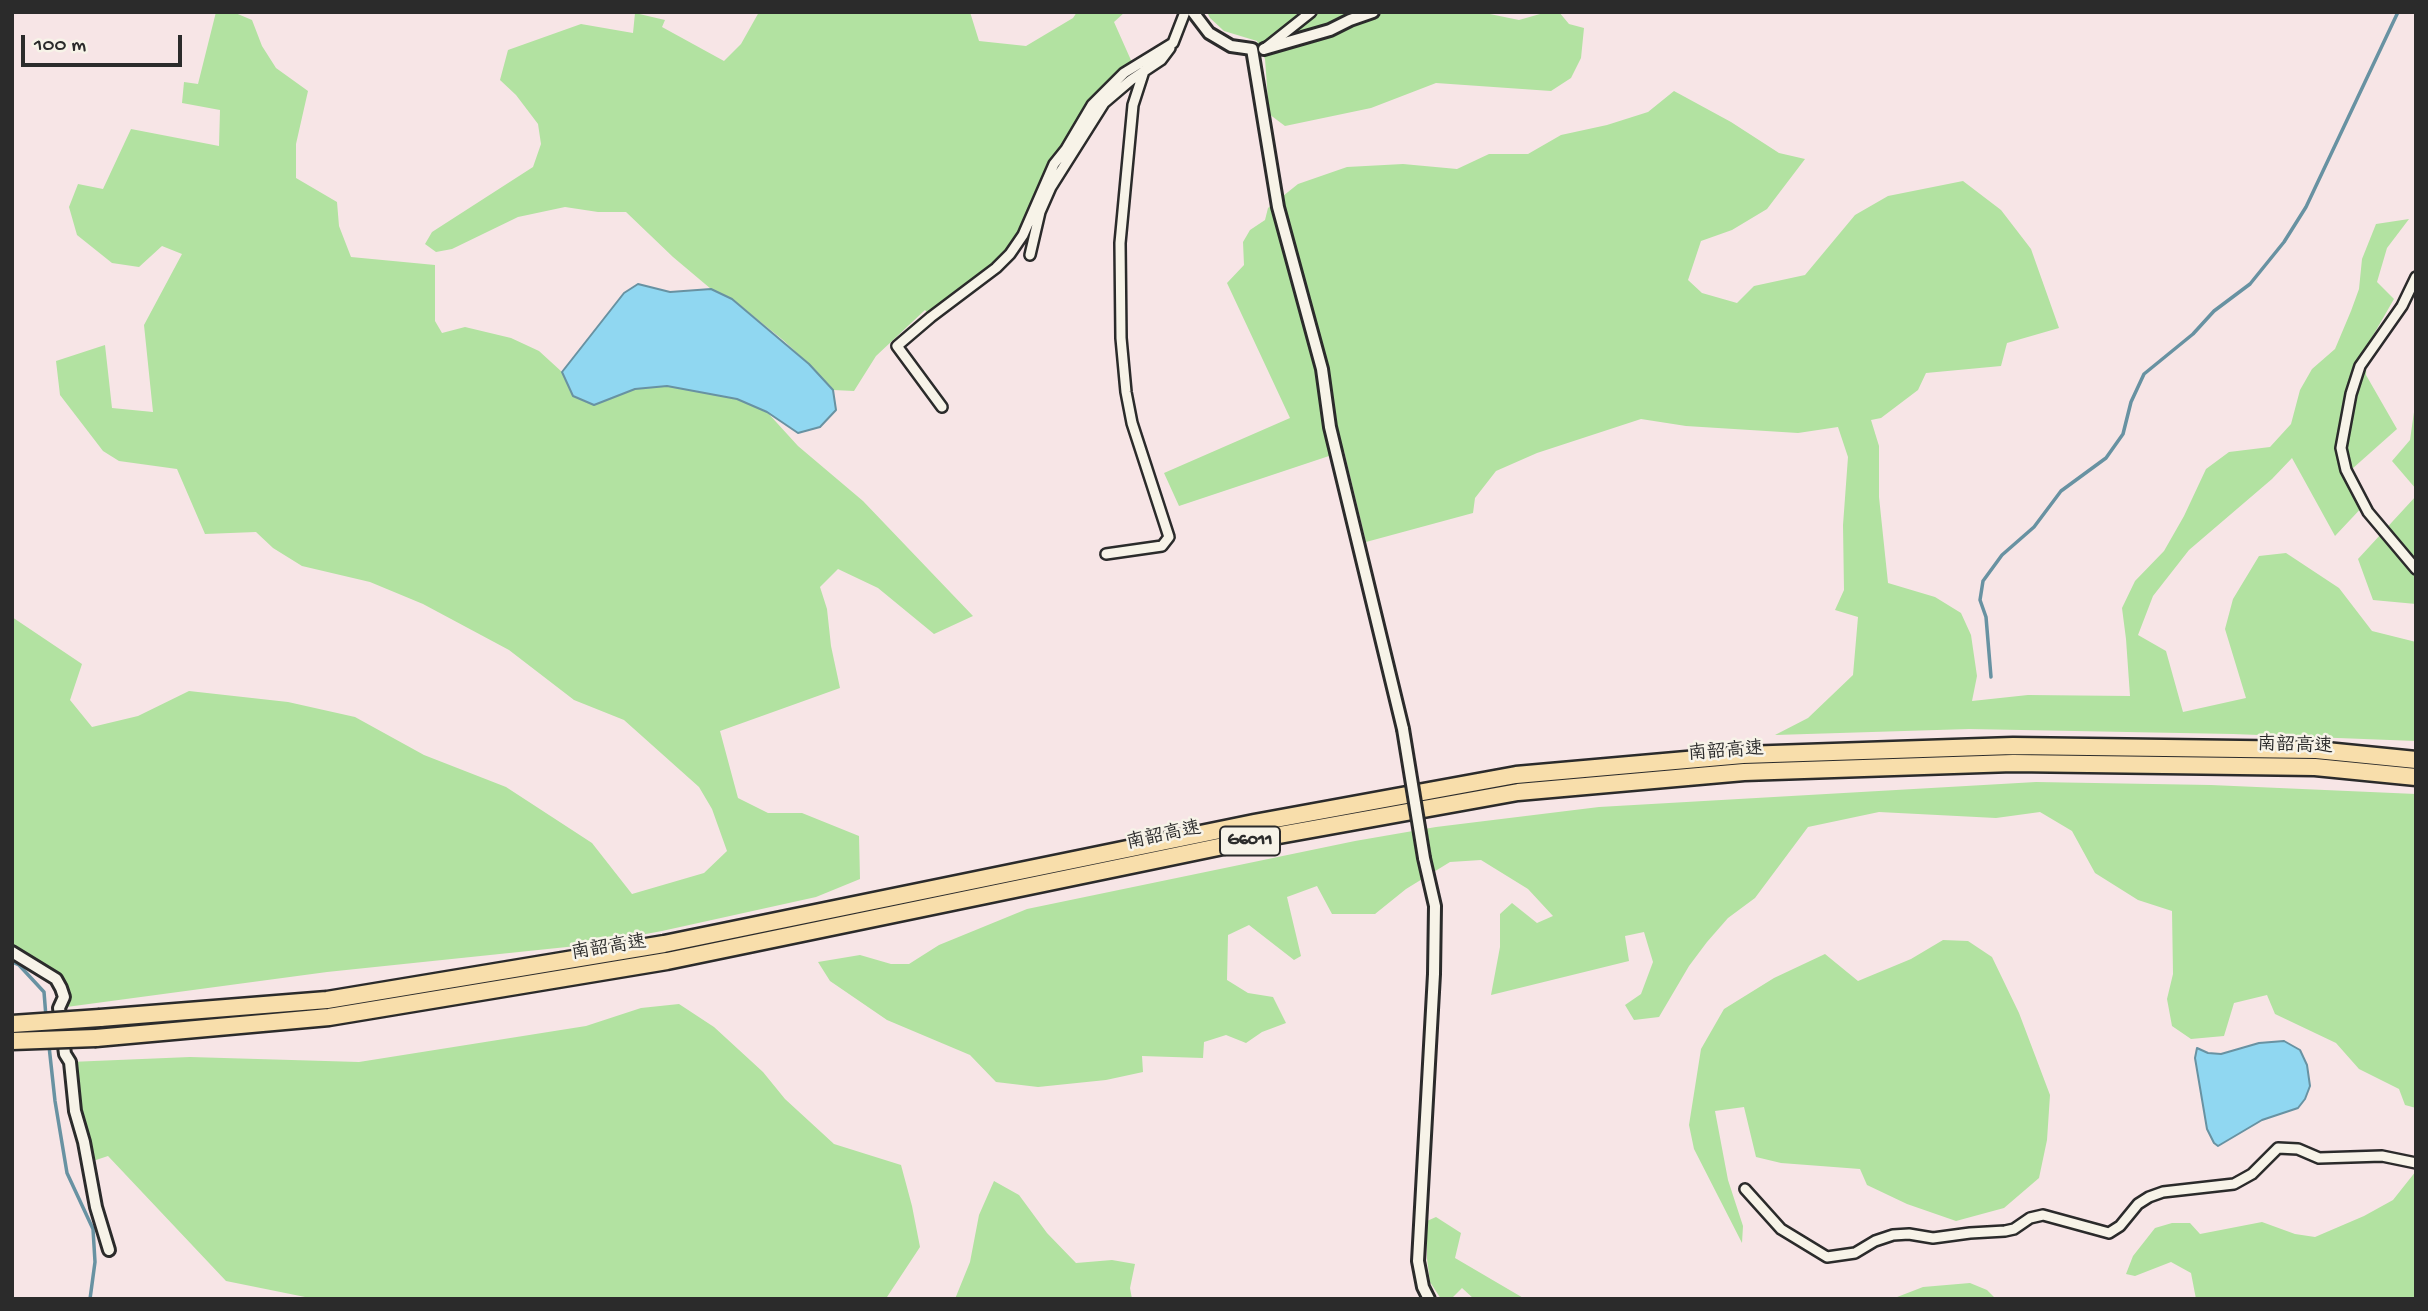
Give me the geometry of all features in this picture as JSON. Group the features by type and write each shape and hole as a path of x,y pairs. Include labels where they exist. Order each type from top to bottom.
{"highway":[{"name":"南韶高速","path":"12,1024 327,1000 664,944 1241,826 1516,775 1743,755 2013,746 2316,750 2416,760"},
{"name":"南韶高速","path":"12,1041 96,1038 329,1017 667,961 1257,839 1518,792 1744,772 2013,763 2315,767 2416,777"}],"street":[{"path":"1030,255 1040,212 1051,187 1104,103 1161,60 1173,43 1185,12"},
{"path":"1193,12 1209,33 1231,46 1258,49 1330,30 1373,12"},
{"path":"1258,49 1311,12"},
{"path":"942,407 897,346 1010,254 1023,235 1054,164 1092,104 1124,73 1173,43"},
{"path":"1258,49 1278,207 1322,369 1330,427 1403,729 1424,858 1435,906 1418,1261 1423,1287 1429,1299"},
{"path":"1106,554 1162,546 1169,537 1132,423 1121,338 1120,243 1133,105 1143,71"},
{"path":"2416,277 2402,306 2360,366 2351,394 2342,449 2346,470 2368,512 2416,569"},
{"path":"12,953 56,979 64,997 59,1008 65,1054 70,1062 74,1102 96,1207 109,1250"},
{"path":"1745,1189 1781,1229 1827,1257 1855,1253 1875,1241 1893,1235 1909,1234 1933,1238 2014,1229 2037,1215 2054,1217 2109,1233 2120,1226 2138,1204 2149,1197 2163,1192 2234,1184 2252,1174 2278,1148 2298,1149 2319,1158 2382,1156 2416,1163"}],"green space":[{"path":"216,12 233,12 252,20 262,46 276,68 308,91 296,144 296,178 337,202 339,226 351,257 435,265 435,321 442,333 465,327 511,338 539,351 562,372 573,396 594,405 635,389 667,386 737,399 767,412 798,446 863,501 973,616 934,634 878,588 838,569 820,587 827,609 840,688 720,731 738,798 768,813 802,813 859,836 860,879 816,897 586,945 327,972 59,1008 61,987 12,952 12,617 82,664 70,700 92,727 138,716 189,691 288,702 355,717 424,755 506,787 592,843 632,894 704,873 727,851 712,809 699,787 624,720 574,700 509,650 423,604 370,582 302,566 273,548 256,532 205,534 177,469 119,461 103,451 60,395 56,361 105,345 112,408 153,412 144,325 182,254 162,246 139,267 112,263 77,235 69,207 78,184 103,189 131,129 219,146 220,110 182,103 184,82 198,84"},
{"path":"759,12 970,12 979,41 1026,46 1073,18 1077,12 1125,12 1114,22 1134,67 1106,88 1066,149 1010,254 931,317 925,310 876,356 854,391 833,390 783,340 732,299 711,289 626,212 598,212 565,207 518,217 452,249 436,252 425,244 432,232 533,167 541,144 538,124 516,95 500,80 508,50 581,24 633,33 635,13 665,20 662,27 724,61 741,44"},
{"path":"1207,12 1480,12 1519,20 1547,12 1559,12 1569,24 1584,28 1581,58 1571,78 1551,91 1436,83 1371,108 1285,126 1269,114 1265,59 1257,41 1224,31"},
{"path":"1674,91 1731,122 1779,153 1805,159 1767,209 1732,230 1701,241 1688,280 1702,293 1737,303 1754,286 1805,275 1855,215 1888,196 1963,181 2001,210 2031,249 2059,328 2007,343 2001,366 1926,373 1918,390 1881,418 1871,420 1879,446 1879,497 1888,583 1935,597 1961,613 1971,635 1977,676 1972,701 2028,695 2130,696 2122,608 2135,581 2164,551 2206,469 2229,452 2270,447 2291,424 2300,390 2312,369 2335,349 2359,289 2362,259 2376,224 2409,219 2387,248 2377,282 2394,299 2367,346 2366,375 2397,429 2352,469 2366,503 2335,536 2292,458 2272,479 2189,550 2153,596 2138,635 2166,651 2183,712 2246,698 2225,629 2233,599 2259,556 2286,553 2339,588 2372,631 2416,642 2416,741 1969,729 1775,735 1808,718 1853,675 1858,617 1835,610 1844,590 1843,525 1848,457 1838,427 1798,433 1686,426 1641,419 1537,453 1496,471 1475,498 1473,513 1366,542 1344,451 1179,506 1164,473 1290,418 1227,283 1244,265 1243,242 1250,230 1265,220 1268,208 1298,184 1347,167 1403,164 1457,169 1489,154 1528,154 1561,135 1648,112"},
{"path":"2416,398 2416,489 2392,461 2410,440"},
{"path":"2416,496 2416,604 2373,600 2358,559"},
{"path":"2036,782 2211,785 2416,794 2416,1108 2405,1105 2399,1089 2359,1069 2336,1043 2275,1014 2267,995 2234,1003 2224,1036 2191,1039 2172,1026 2167,999 2173,974 2172,911 2138,900 2095,873 2072,831 2040,812 1996,818 1879,812 1808,827 1755,898 1728,918 1707,942 1689,966 1659,1017 1634,1020 1625,1005 1641,994 1653,962 1644,932 1625,936 1629,961 1491,995 1500,947 1500,914 1512,903 1537,923 1553,916 1528,889 1481,860 1450,862 1406,889 1375,914 1332,914 1317,886 1287,897 1301,956 1294,960 1249,925 1228,935 1227,980 1248,993 1273,997 1286,1023 1262,1032 1246,1043 1226,1035 1204,1042 1203,1058 1142,1056 1143,1072 1106,1080 1038,1087 996,1082 970,1055 887,1020 830,981 818,962 860,955 891,964 909,964 939,945 1027,909 1355,841 1436,827 1599,807"},
{"path":"1943,940 1968,941 1992,957 2019,1013 2050,1095 2047,1140 2039,1178 2004,1208 1956,1221 1907,1204 1867,1185 1860,1169 1781,1163 1756,1157 1744,1107 1715,1111 1728,1180 1743,1226 1742,1243 1694,1149 1689,1125 1701,1049 1724,1009 1774,978 1825,954 1858,981 1911,959"},
{"path":"679,1004 714,1027 834,1144 901,1165 920,1247 887,1297 315,1299 226,1281 108,1156 87,1163 70,1062 190,1057 359,1062 586,1026 641,1008"},
{"path":"2416,1171 2416,1299 2196,1299 2191,1273 2171,1262 2135,1276 2126,1274 2133,1256 2155,1228 2172,1223 2190,1223 2200,1234 2262,1222 2295,1234 2315,1237 2393,1200"},
{"path":"994,1181 1019,1195 1047,1233 1076,1263 1112,1260 1135,1264 1130,1288 1132,1299 955,1299 970,1262 979,1215"},
{"path":"1436,1217 1461,1233 1455,1258 1525,1299 1474,1299 1462,1288 1451,1299 1441,1299 1430,1282 1427,1259 1427,1221"},
{"path":"1970,1283 1987,1290 1996,1299 1892,1299 1923,1287"}],"water":[{"path":"638,284 670,292 711,289 732,299 809,364 833,390 836,410 820,427 798,433 767,412 737,399 667,386 635,389 594,405 573,396 562,372 624,293"},
{"path":"2284,1041 2300,1050 2307,1065 2310,1086 2305,1099 2298,1108 2262,1120 2218,1146 2207,1129 2195,1058 2197,1048 2208,1053 2221,1054 2259,1043"}],"waterway":[{"path":"1991,677 1986,617 1980,600 1983,581 2002,555 2034,527 2061,491 2106,458 2123,434 2131,402 2144,374 2193,334 2214,311 2250,284 2284,242 2306,207 2398,12"},
{"path":"12,962 19,965 44,992 46,1017"},
{"path":"49,1046 67,1173 93,1229 95,1262 90,1299"}]}
